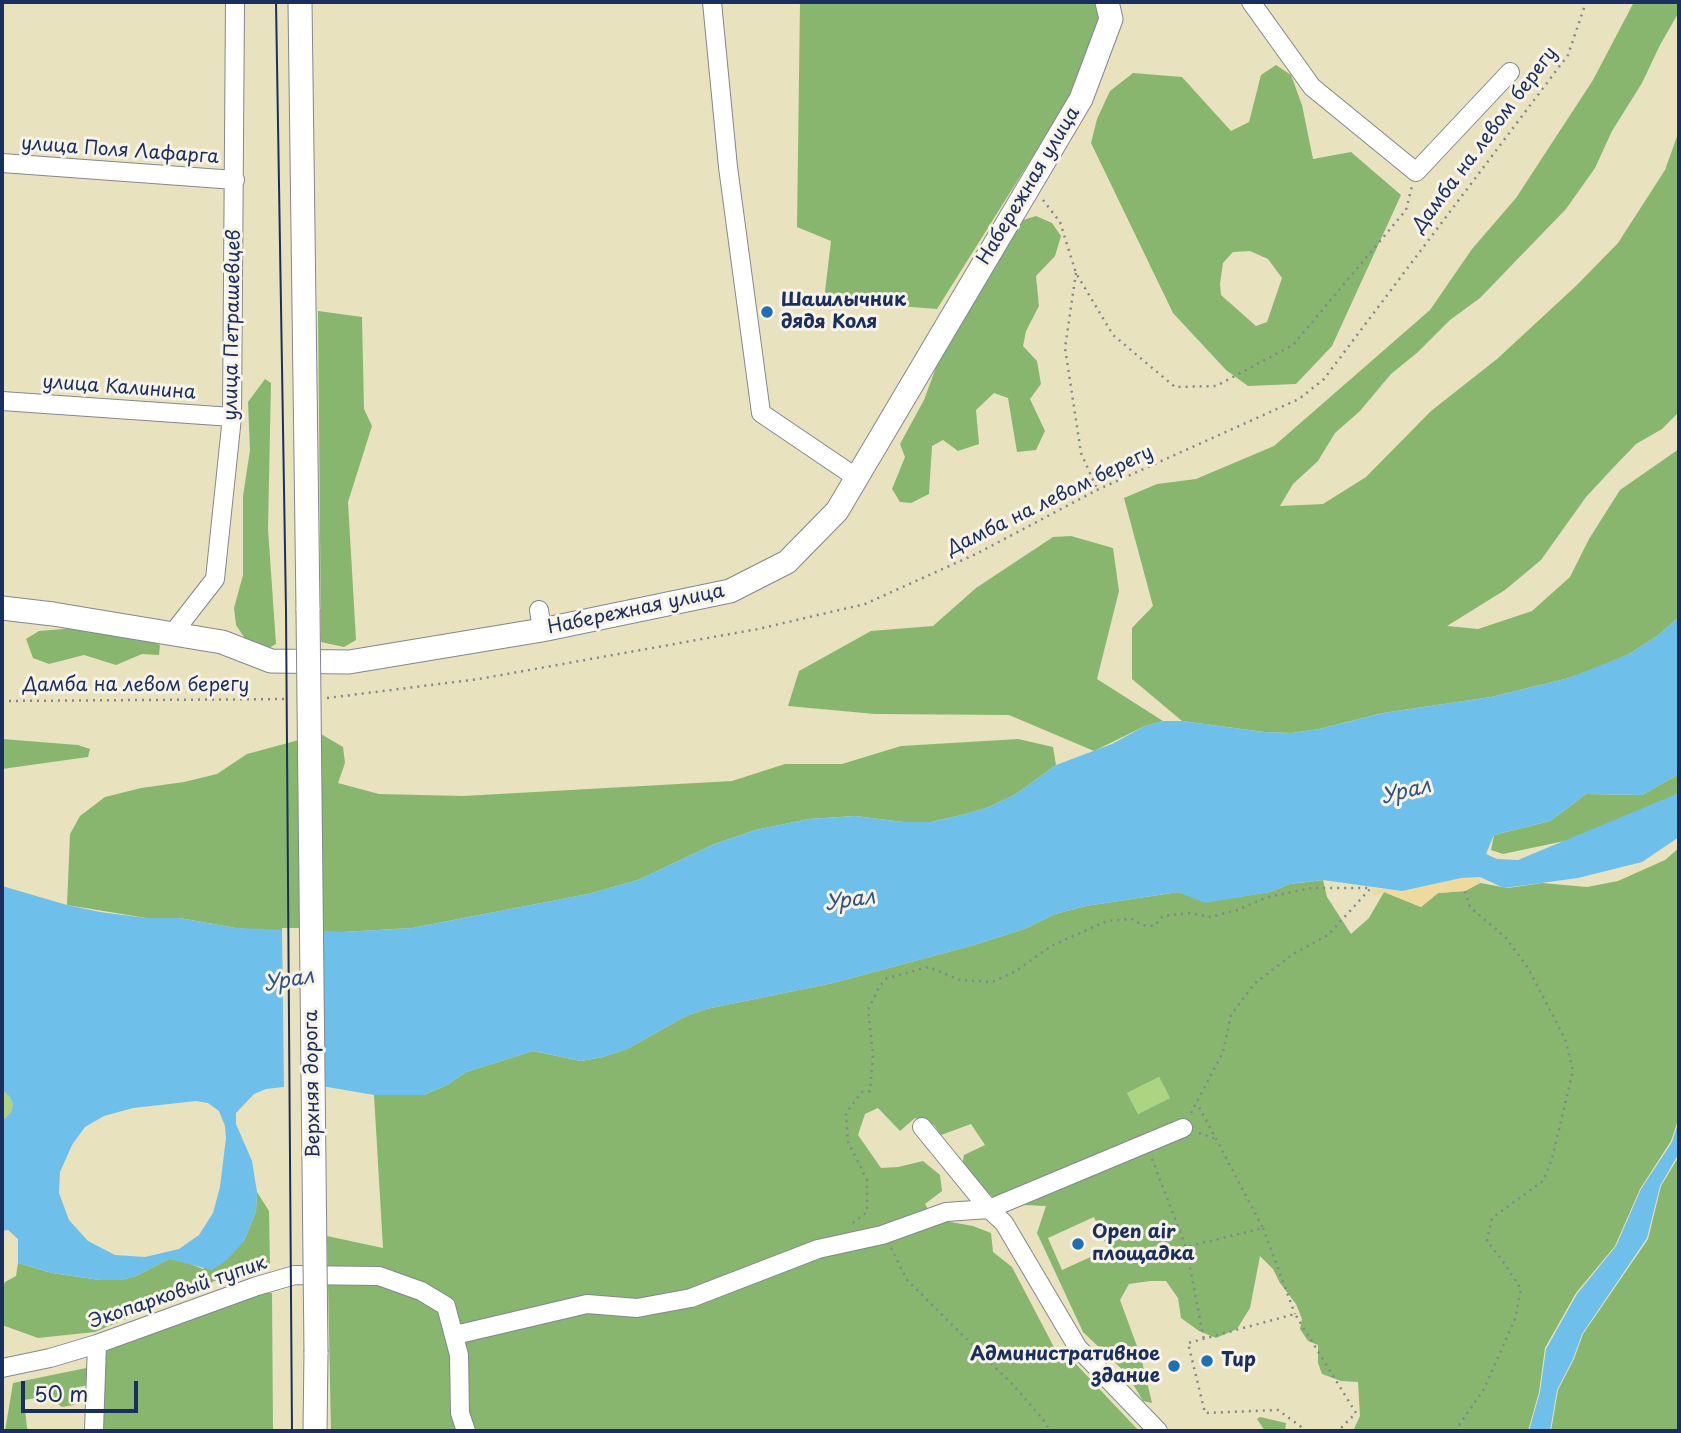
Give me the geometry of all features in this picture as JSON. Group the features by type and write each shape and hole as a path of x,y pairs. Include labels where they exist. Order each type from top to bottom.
{"main road":[{"name":"Верхняя дорога","path":"300,2 315,1431"},
{"name":"Набережная улица","path":"2,608 222,642 271,661 349,662 541,620 730,592 787,562 837,511 1081,99 1111,19 1107,2"}],"street":[{"name":"улица Петрашевцев","path":"173,633 215,579 232,417 235,2"},
{"path":"712,2 728,167 761,413 857,478"},
{"path":"1251,2 1312,87 1416,172 1510,72"},
{"name":"улица Поля Лафарга","path":"2,163 235,180"},
{"name":"улица Калинина","path":"2,401 232,417"},
{"path":"922,1127 989,1209 1004,1223 1078,1348 1158,1431"},
{"path":"455,1335 587,1304 637,1308 691,1298 818,1249 882,1235 946,1212 989,1209 1183,1128"},
{"name":"Экопарковый тупик","path":"2,1368 97,1344 257,1286 295,1275 379,1276 421,1291 446,1306 459,1355 460,1413 466,1431"},
{"path":"94,1431 97,1344"}],"path":[{"name":"Дамба на левом берегу","path":"323,698 493,677 758,629 865,604 975,554 1097,490 1299,399 1324,380 1568,55 1586,2"},
{"path":"1031,184 1060,222 1076,274 1114,335 1175,387 1216,386 1293,345 1406,210 1416,172"},
{"path":"1076,274 1065,348 1082,453 1097,490"},
{"name":"Дамба на левом берегу","path":"2,701 271,700"},
{"path":"847,1227 867,1212 867,1180 848,1142 846,1113 862,1092 870,1091 873,1054 868,1010 879,986 887,978 929,967 960,980 992,982 1016,971 1051,946 1107,921 1132,919 1142,925 1154,926 1163,916 1189,913 1212,916 1237,910 1268,897 1312,888 1371,888 1328,935 1293,954 1254,985 1231,1015 1223,1052 1183,1128"},
{"path":"1455,1431 1484,1389 1515,1319 1521,1289 1487,1241 1492,1218 1543,1181 1552,1159 1573,1070 1565,1040 1528,968 1506,938 1471,907 1465,891"},
{"path":"1197,1103 1263,1228 1295,1314 1356,1413 1338,1431"},
{"path":"1146,1143 1186,1247 1204,1340"},
{"path":"1186,1247 1263,1228"},
{"path":"882,1235 907,1280 1012,1384 1050,1431"},
{"path":"1295,1314 1188,1343 1205,1413 1278,1410 1307,1431"}],"green space":[{"path":"800,2 1095,2 1099,20 1070,97 937,309 824,300 831,241 797,227"},
{"path":"1634,2 1679,2 1679,12 1642,83 1612,131 1595,168 1566,209 1480,298 1450,320 1391,374 1360,411 1335,433 1318,461 1293,484 1280,506 1323,504 1366,477 1431,411 1497,359 1577,285 1618,243 1665,170 1679,131 1679,412 1662,429 1636,444 1613,468 1586,497 1541,560 1505,590 1447,626 1478,629 1532,611 1570,577 1589,539 1620,490 1679,449 1679,617 1657,636 1629,654 1569,678 1491,697 1383,713 1292,733 1182,721 1132,679 1132,628 1153,606 1124,498 1157,484 1196,479 1274,446 1430,310 1472,249 1516,198 1593,80"},
{"path":"1276,65 1291,75 1302,105 1313,159 1351,152 1401,195 1332,346 1296,384 1248,386 1226,370 1173,313 1091,143 1097,119 1110,91 1133,73 1182,77 1231,131 1249,122 1261,75","holes":["1250,251 1268,259 1282,278 1267,322 1256,326 1221,295 1223,263 1233,252"]},
{"path":"1036,216 1052,223 1061,236 1055,256 1036,276 1039,306 1026,331 1023,346 1037,361 1041,384 1030,399 1045,431 1036,450 1017,452 1008,398 994,393 976,410 979,444 958,451 943,440 932,446 929,494 911,503 900,502 892,489 905,457 900,444 924,400 938,362 1008,236 1023,220"},
{"path":"318,311 362,317 364,409 372,426 348,502 356,640 344,647 321,642"},
{"path":"265,379 271,383 268,529 276,644 267,649 248,643 236,625 234,608 243,575 243,496 250,450 248,402"},
{"path":"1071,536 1113,548 1119,591 1097,679 1163,721 1145,726 1094,751 1009,715 875,714 788,706 799,671 871,631 933,626 976,588 1053,537"},
{"path":"100,626 143,637 160,645 159,655 142,654 116,665 84,655 49,664 33,658 26,639 39,631"},
{"path":"321,734 343,747 345,763 338,783 379,794 463,796 732,781 785,764 842,764 901,746 1018,739 1053,747 1056,765 1016,794 966,814 931,822 903,822 855,816 809,819 755,830 712,845 638,880 588,894 412,928 343,932 269,931 179,918 146,918 67,905 70,834 80,816 105,797 217,774 247,754"},
{"path":"2,739 78,745 90,749 88,757 2,769"},
{"path":"1679,774 1679,792 1672,797 1574,839 1503,854 1491,850 1494,835 1550,821 1586,794 1642,795"},
{"path":"1679,848 1679,1117 1671,1141 1640,1189 1615,1246 1576,1293 1545,1348 1539,1392 1528,1431 1353,1431 1360,1416 1358,1382 1341,1381 1322,1374 1318,1363 1318,1345 1308,1341 1300,1329 1302,1319 1296,1304 1273,1269 1260,1256 1250,1308 1237,1329 1216,1338 1199,1331 1181,1318 1178,1298 1166,1281 1129,1284 1120,1300 1141,1357 1152,1403 1143,1401 1127,1374 1083,1332 1037,1233 1046,1206 1000,1204 972,1177 962,1166 964,1155 985,1145 971,1124 941,1135 934,1125 915,1118 900,1131 878,1108 865,1114 858,1135 881,1168 923,1161 940,1175 942,1191 925,1204 934,1219 973,1226 991,1233 993,1252 1012,1267 1056,1351 1074,1362 1139,1431 331,1431 327,1236 383,1248 374,1095 424,1095 449,1084 466,1072 533,1051 581,1061 603,1057 627,1049 684,1017 706,1009 833,983 974,945 1024,929 1055,914 1086,906 1178,892 1206,902 1270,892 1290,884 1323,880 1327,897 1351,934 1369,918 1384,892 1421,907 1438,893 1465,891 1480,883 1508,888 1542,883 1587,887 1618,881 1665,860","holes":["1159,1077 1170,1098 1138,1114 1127,1093","1094,1217 1108,1249 1062,1270 1048,1238"]},
{"path":"1159,1077 1170,1098 1138,1114 1127,1093"},
{"path":"2,1090 10,1097 13,1105 11,1112 2,1121"},
{"path":"1679,1156 1679,1431 1551,1431 1558,1390 1583,1334 1648,1239 1661,1186"},
{"path":"257,1192 269,1211 270,1265 245,1268 95,1332 38,1338 2,1325 2,1289 5,1282 16,1276 18,1263 52,1273 100,1280 121,1280 136,1276 169,1259 180,1260 203,1269 244,1241 256,1211"},
{"path":"249,1293 272,1293 273,1431 101,1431 107,1348 130,1342"},
{"path":"91,1367 91,1384 75,1388 74,1405 62,1407 47,1396 24,1400 27,1428 30,1431 5,1431 13,1383"},
{"path":"1260,1417 1286,1423 1285,1431 1265,1431 1257,1419"}],"sand":[{"path":"1480,877 1480,883 1465,891 1438,893 1421,907 1384,892 1374,896 1371,888 1402,891 1461,878"}],"water":[{"name":"Урал","path":"1679,617 1679,774 1642,795 1586,794 1550,821 1494,835 1486,854 1497,859 1518,860 1679,793 1679,837 1642,862 1578,878 1504,888 1480,877 1461,878 1402,891 1323,880 1290,884 1270,892 1205,903 1178,892 1086,906 1055,914 1024,929 974,945 833,983 706,1009 684,1017 627,1049 603,1057 581,1061 533,1051 466,1072 449,1084 424,1095 374,1095 310,1084 266,1089 254,1094 236,1113 236,1124 252,1161 257,1192 256,1211 244,1241 227,1260 212,1270 169,1259 136,1276 121,1280 100,1280 52,1273 18,1263 18,1239 8,1230 2,1231 2,1121 11,1112 13,1105 10,1097 2,1090 2,886 100,912 146,918 179,918 236,928 343,932 412,928 588,894 638,880 712,845 755,830 809,819 855,816 903,822 931,822 966,814 1016,794 1056,765 1112,744 1145,726 1163,721 1264,732 1292,733 1319,729 1383,713 1491,697 1569,678 1629,654 1657,636","holes":["196,1101 208,1103 219,1111 226,1138 220,1187 213,1213 199,1235 179,1249 145,1257 115,1255 88,1241 69,1220 59,1193 60,1172 72,1145 85,1127 104,1116 133,1108"]},
{"path":"1679,1120 1679,1153 1660,1186 1647,1238 1582,1334 1557,1390 1550,1431 1529,1431 1540,1392 1546,1349 1577,1294 1616,1246 1641,1189 1672,1142"}],"pier":[{"path":"282,928 319,928 310,1088 284,1089"}],"tram line":[{"path":"276,2 286,610 292,1431"}],"place":[{"name":"Шашлычник дядя Коля","path":"767,312"},
{"name":"Open air площадка","path":"1078,1244"},
{"name":"Тир","path":"1207,1361"},
{"name":"Административное здание","path":"1174,1366"}]}
